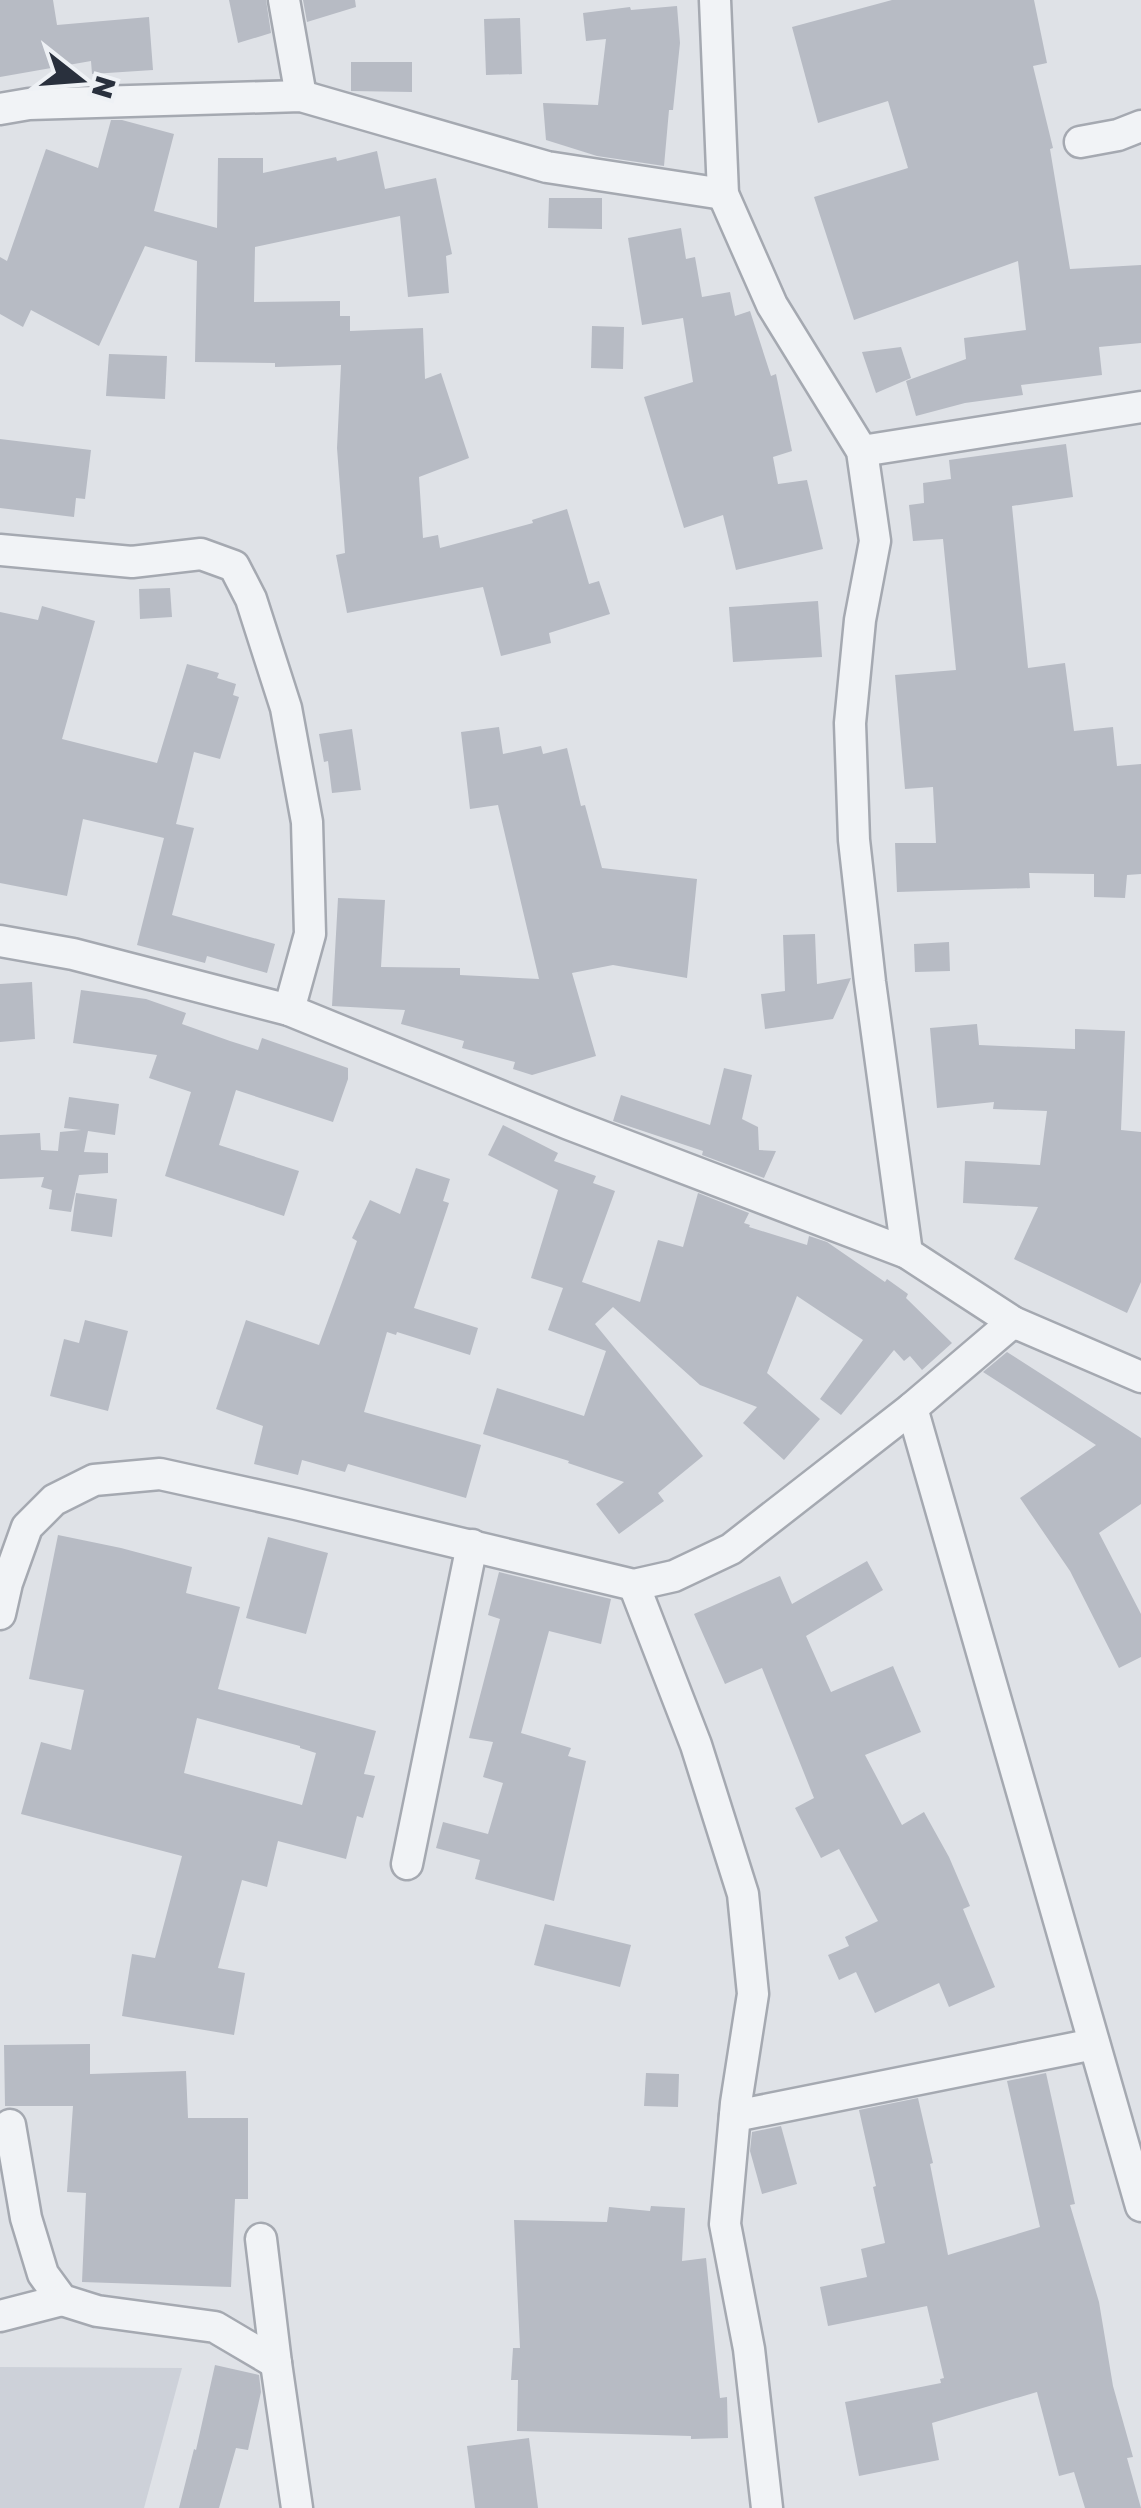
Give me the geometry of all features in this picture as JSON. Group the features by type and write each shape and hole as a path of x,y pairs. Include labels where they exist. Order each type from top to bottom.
{"street":[{"path":"284,0 301,96"},
{"path":"715,0 724,194 772,305 862,451 875,541 860,620 850,722 854,840 907,1254"},
{"path":"0,109 301,96 547,167 724,194"},
{"path":"1080,142 1141,126"},
{"path":"862,451 1141,407"},
{"path":"0,550 132,562 201,554 234,566 251,600 286,708 307,822 310,934 289,1010"},
{"path":"0,941 73,954 289,1010 569,1124 907,1254 1013,1322 1141,1378"},
{"path":"0,1614 27,1527 54,1500 94,1480 160,1474 634,1585 674,1576 731,1549 912,1408 1013,1322"},
{"path":"912,1408 1141,2206"},
{"path":"407,1864 472,1545"},
{"path":"634,1585 696,1745 743,1894 753,1994 735,2116 725,2224 748,2349 767,2508"},
{"path":"735,2116 1094,2044"},
{"path":"10,2125 26,2218 43,2274 62,2300"},
{"path":"261,2239 297,2508"},
{"path":"0,2316 62,2300 97,2311 215,2327 276,2363"}],"shaded area":[{"path":"0,2367 182,2368 144,2508 0,2508"}],"building":[{"path":"0,0 53,0 57,25 149,17 153,70 92,74 91,61 0,77"},
{"path":"229,0 266,0 271,33 238,43"},
{"path":"303,0 355,0 356,7 307,22"},
{"path":"892,0 1034,0 1047,63 1033,66 1053,148 1050,149 1070,269 1141,265 1141,343 1099,347 1102,375 1021,385 1023,395 965,403 916,416 906,381 966,359 964,338 1026,330 1018,261 854,320 814,197 908,168 888,101 818,123 792,27"},
{"path":"677,6 680,43 664,166 597,156 546,140 543,103 598,105 606,39 586,41 583,13"},
{"path":"520,18 522,74 486,75 484,19"},
{"path":"351,62 412,62 412,92 351,91"},
{"path":"111,120 174,134 154,211 217,228 218,158 263,158 263,173 377,151 385,189 436,178 452,254 446,256 449,293 408,297 400,216 255,247 254,302 340,301 340,316 350,316 350,331 423,328 425,379 441,373 469,458 419,477 423,538 438,535 440,548 533,523 532,520 567,509 589,584 599,581 610,614 549,633 551,643 501,656 483,587 347,613 336,555 345,553 337,448 341,365 275,367 275,363 195,362 197,261 145,246 99,346 31,310 23,327 0,314 0,257 7,261 46,149 98,168"},
{"path":"549,198 602,198 602,229 548,228"},
{"path":"681,228 686,259 695,257 702,297 730,292 735,316 750,311 771,376 776,374 792,451 773,457 778,484 807,480 823,549 736,570 723,515 684,528 644,397 693,382 683,318 642,325 628,238"},
{"path":"592,326 624,327 623,369 591,368"},
{"path":"901,347 911,378 876,393 862,352"},
{"path":"109,354 167,356 165,399 106,396"},
{"path":"0,439 91,450 85,499 76,498 74,517 0,508"},
{"path":"1066,444 1073,497 1012,506 1028,668 1065,663 1074,731 1113,727 1117,766 1141,764 1141,874 1127,875 1125,898 1094,897 1094,874 1029,873 1030,888 897,892 895,843 936,843 933,787 905,789 895,675 956,670 943,539 913,541 909,505 924,503 923,483 951,479 949,460"},
{"path":"170,588 172,617 140,619 139,589"},
{"path":"818,601 822,657 733,662 729,607"},
{"path":"42,606 95,621 62,739 157,763 187,664 219,673 217,678 236,684 233,695 239,697 220,759 194,752 176,824 194,828 172,915 275,944 267,973 207,956 205,963 137,945 164,838 83,819 67,896 0,883 0,612 38,620"},
{"path":"499,727 503,754 541,746 543,754 567,748 602,868 697,879 687,978 613,965 572,973 596,1056 532,1075 513,1069 515,1062 462,1048 464,1041 401,1024 405,1010 332,1006 338,898 385,900 381,967 460,968 460,975 539,979 498,805 470,809 461,732"},
{"path":"352,729 361,790 332,793 319,734"},
{"path":"815,934 817,984 851,978 833,1019 765,1029 761,994 785,991 783,935"},
{"path":"949,942 950,971 915,972 914,944"},
{"path":"32,982 35,1039 0,1042 0,984"},
{"path":"81,990 146,999 186,1013 182,1024 230,1041 258,1050 262,1038 348,1068 333,1122 236,1090 219,1145 299,1171 284,1216 165,1176 191,1092 149,1078 157,1055 73,1043"},
{"path":"977,1024 979,1045 1075,1049 1075,1029 1125,1031 1121,1130 1141,1132 1141,1282 1127,1313 1014,1259 1038,1207 963,1203 965,1161 1040,1165 1047,1111 993,1109 994,1102 937,1108 930,1028"},
{"path":"724,1068 752,1075 742,1119 758,1127 759,1150 776,1151 764,1178 702,1155 703,1151 613,1121 621,1095 710,1125"},
{"path":"69,1097 119,1104 115,1135 88,1131 84,1152 108,1153 108,1173 79,1175 71,1212 49,1209 52,1190 41,1187 44,1177 0,1179 0,1135 40,1133 41,1150 58,1151 60,1132 81,1130 64,1128"},
{"path":"503,1125 558,1153 554,1161 596,1176 593,1183 615,1191 582,1282 640,1302 658,1240 683,1247 698,1193 749,1213 744,1223 749,1227 807,1245 809,1236 827,1242 908,1294 906,1298 952,1343 922,1370 910,1356 904,1361 894,1350 841,1415 820,1399 863,1340 797,1296 767,1373 820,1419 784,1460 743,1423 757,1407 700,1385 613,1307 595,1324 703,1456 658,1493 664,1501 619,1534 596,1504 624,1482 483,1434 497,1388 584,1416 606,1351 548,1330 563,1288 531,1278 558,1190 488,1155"},
{"path":"416,1168 450,1179 443,1201 449,1203 414,1308 478,1328 470,1355 387,1332 364,1412 481,1445 466,1498 348,1464 345,1472 302,1460 298,1475 254,1464 263,1426 216,1409 246,1320 319,1345 357,1241 352,1238 370,1200 400,1214"},
{"path":"76,1193 117,1199 112,1237 71,1231"},
{"path":"85,1320 128,1331 108,1411 50,1396 64,1339 79,1343"},
{"path":"1007,1352 1141,1438 1141,1504 1099,1533 1141,1614 1141,1657 1119,1668 1070,1571 1020,1498 1096,1445 983,1372"},
{"path":"58,1535 192,1567 186,1593 240,1607 218,1689 376,1731 364,1774 375,1776 363,1818 357,1816 346,1859 278,1841 267,1887 242,1880 218,1968 245,1973 234,2035 122,2016 132,1954 155,1958 182,1856 21,1814 41,1742 71,1750 84,1690 29,1679","holes":["197,1718 316,1753 302,1805 184,1773"]},
{"path":"268,1537 328,1553 306,1634 246,1618"},
{"path":"867,1561 883,1590 806,1636 831,1692 893,1666 921,1732 865,1755 902,1825 924,1812 970,1906 963,1909 995,1987 949,2007 939,1983 875,2013 856,1972 839,1980 828,1955 849,1946 845,1937 878,1921 839,1849 821,1858 795,1808 814,1798 762,1668 725,1684 694,1614 780,1576 792,1604"},
{"path":"499,1572 611,1599 601,1644 549,1631 521,1733 571,1748 568,1756 586,1761 554,1901 475,1879 480,1860 436,1848 443,1822 488,1834 503,1783 483,1777 493,1742 469,1738 500,1619 488,1615"},
{"path":"545,1924 631,1945 620,1987 534,1965"},
{"path":"90,2044 90,2074 186,2071 188,2118 248,2118 248,2199 235,2199 231,2287 82,2282 86,2193 67,2192 73,2106 5,2106 4,2045"},
{"path":"646,2073 679,2074 678,2107 644,2106"},
{"path":"1046,2073 1075,2204 1070,2205 1099,2302 1113,2386 1133,2457 1127,2458 1141,2508 1085,2508 1074,2472 1059,2476 1037,2392 932,2423 939,2460 859,2476 845,2402 941,2383 944,2378 927,2306 828,2326 820,2287 867,2277 861,2249 885,2243 859,2110 918,2098 948,2255 1040,2227 1007,2081"},
{"path":"781,2126 797,2184 762,2194 750,2151 752,2132"},
{"path":"651,2206 685,2208 682,2261 706,2258 720,2398 727,2397 728,2438 517,2431 518,2380 511,2380 513,2348 520,2348 514,2220 607,2222 609,2207 650,2211"},
{"path":"215,2365 259,2375 261,2392 248,2450 236,2448 219,2508 179,2508 196,2450"},
{"path":"529,2438 538,2508 475,2508 467,2446"}]}
